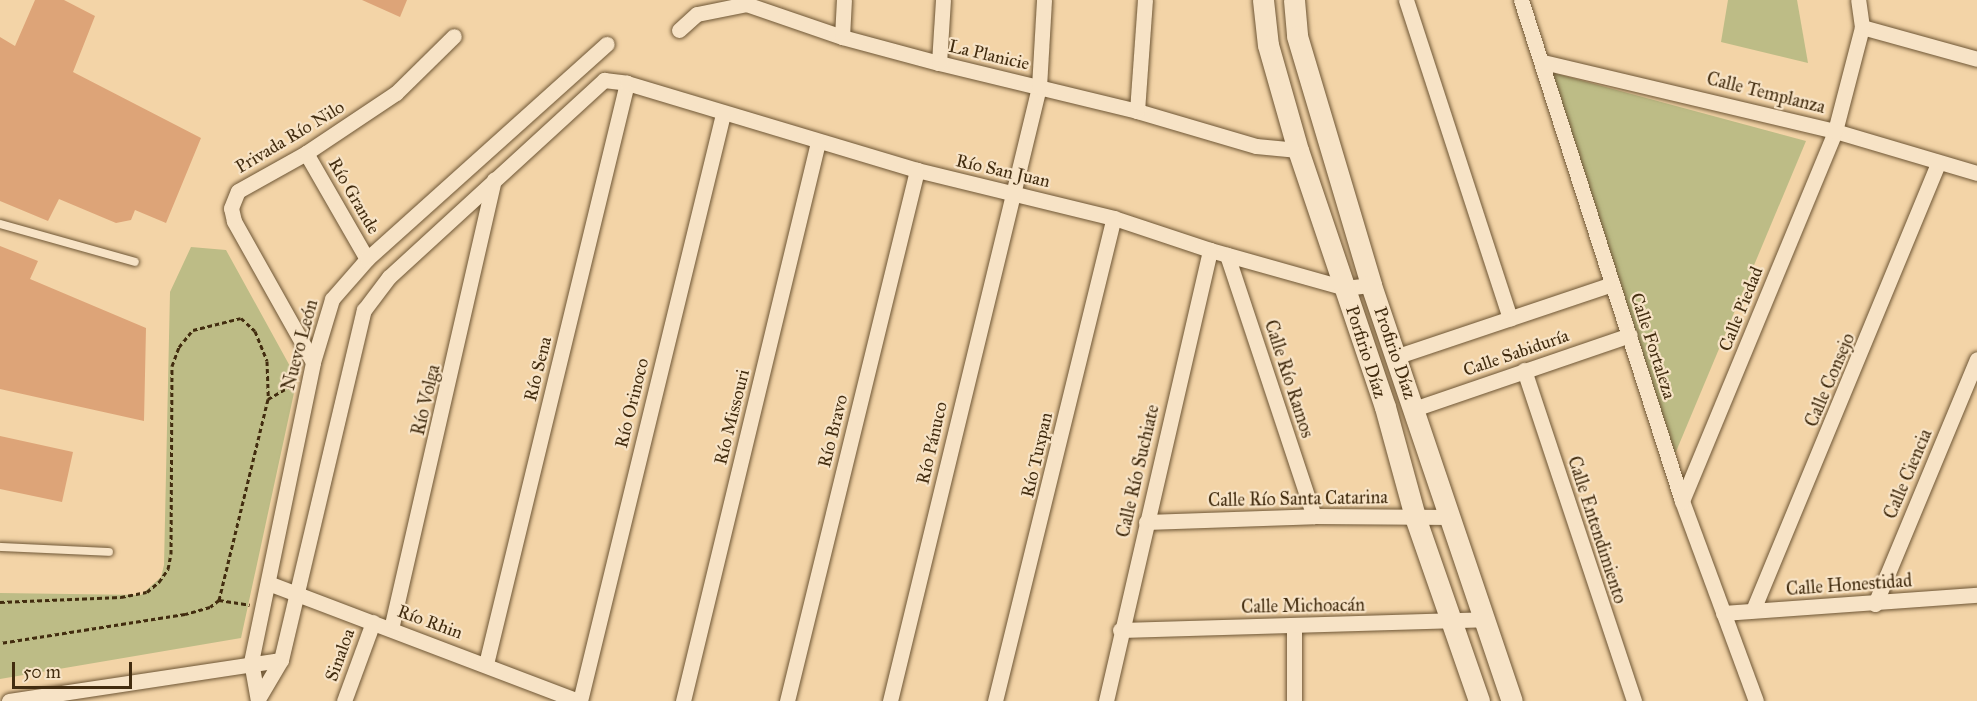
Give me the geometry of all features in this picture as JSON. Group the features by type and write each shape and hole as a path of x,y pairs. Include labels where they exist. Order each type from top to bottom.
{"street":[{"path":"842,37 844,0"},
{"path":"939,63 943,0"},
{"name":"Río Pánuco","path":"890,701 966,381 1015,194 1039,87 1044,0"},
{"path":"1137,111 1145,0"},
{"name":"Porfirio Díaz","path":"1263,0 1268,45 1298,150 1385,407 1415,517 1479,701"},
{"name":"Profirio Díaz","path":"1294,0 1297,36 1371,285 1398,356 1512,701"},
{"path":"1406,0 1510,318"},
{"name":"Calle Fortaleza","path":"1521,0 1543,62 1682,501 1756,701"},
{"path":"1858,0 1862,27 1977,59"},
{"name":"La Planicie","path":"679,30 698,14 746,2 842,37 1137,111 1256,146 1298,150"},
{"name":"Calle Piedad","path":"1682,501 1835,131 1862,27"},
{"name":"Privada Río Nilo","path":"311,369 234,221 231,208 238,191 306,153 396,93 454,36"},
{"name":"Nuevo León","path":"258,700 251,662 311,369 332,298 367,259 607,44"},
{"name":"Calle Templanza","path":"1543,62 1835,131 1938,164 1977,173"},
{"path":"583,64 604,80 627,83"},
{"name":"Nuevo León","path":"258,700 281,660 364,310 389,277 604,80"},
{"name":"Río San Juan","path":"627,83 818,142 917,170 1114,218 1210,250 1345,288 1371,285"},
{"name":"Río Sena","path":"486,664 627,83"},
{"name":"Río Orinoco","path":"579,701 723,114"},
{"name":"Río Missouri","path":"683,701 818,142"},
{"name":"Río Grande","path":"306,153 367,259"},
{"name":"Calle Consejo","path":"1753,610 1859,363 1938,164"},
{"name":"Río Bravo","path":"787,701 917,170"},
{"name":"Río Volga","path":"391,629 494,180"},
{"name":"Río Tuxpan","path":"995,701 1114,218"},
{"name":"Calle Río Suchiate","path":"1106,701 1113,682 1120,630 1210,250"},
{"name":"Calle Río Ramos","path":"1227,255 1314,516"},
{"name":"Calle Sabiduría","path":"1398,356 1612,284"},
{"name":"Calle Sabiduría","path":"1414,409 1630,335"},
{"name":"Calle Ciencia","path":"1875,604 1977,359"},
{"name":"Calle Entendimiento","path":"1524,370 1634,701"},
{"name":"Calle Río Santa Catarina","path":"1146,522 1314,516 1451,517"},
{"name":"Río Rhin","path":"268,583 486,664 543,695 579,701"},
{"name":"Calle Honestidad","path":"1723,613 1977,595"},
{"name":"Calle Michoacán","path":"1120,630 1452,622 1486,619"},
{"name":"Sinaloa","path":"344,701 373,622"},
{"path":"1294,626 1294,701"},
{"path":"9,701 251,662 281,660"}],"lane":[{"path":"0,224 135,262"},
{"path":"0,547 109,552"}],"path":[{"path":"0,602 121,597 147,592 159,582 168,569 171,554 172,366 179,347 193,330 241,318 255,331 267,361 268,399 219,600 210,607 185,614 0,643"},
{"path":"268,399 311,369"},
{"path":"219,600 263,607"}],"shaded area":[{"path":"1728,0 1797,0 1808,63 1721,42"},
{"path":"1550,72 1806,141 1675,454"},
{"path":"191,247 226,250 297,379 241,638 0,679 0,593 141,595 161,577 164,565 170,292"}],"building":[{"path":"35,0 64,0 95,16 73,72 201,138 166,223 135,210 131,220 116,223 59,199 48,221 0,201 0,37 15,46"},
{"path":"362,0 407,0 400,17"},
{"path":"0,246 38,261 30,279 146,328 144,421 0,389"},
{"path":"0,436 73,452 62,502 0,489"}]}
